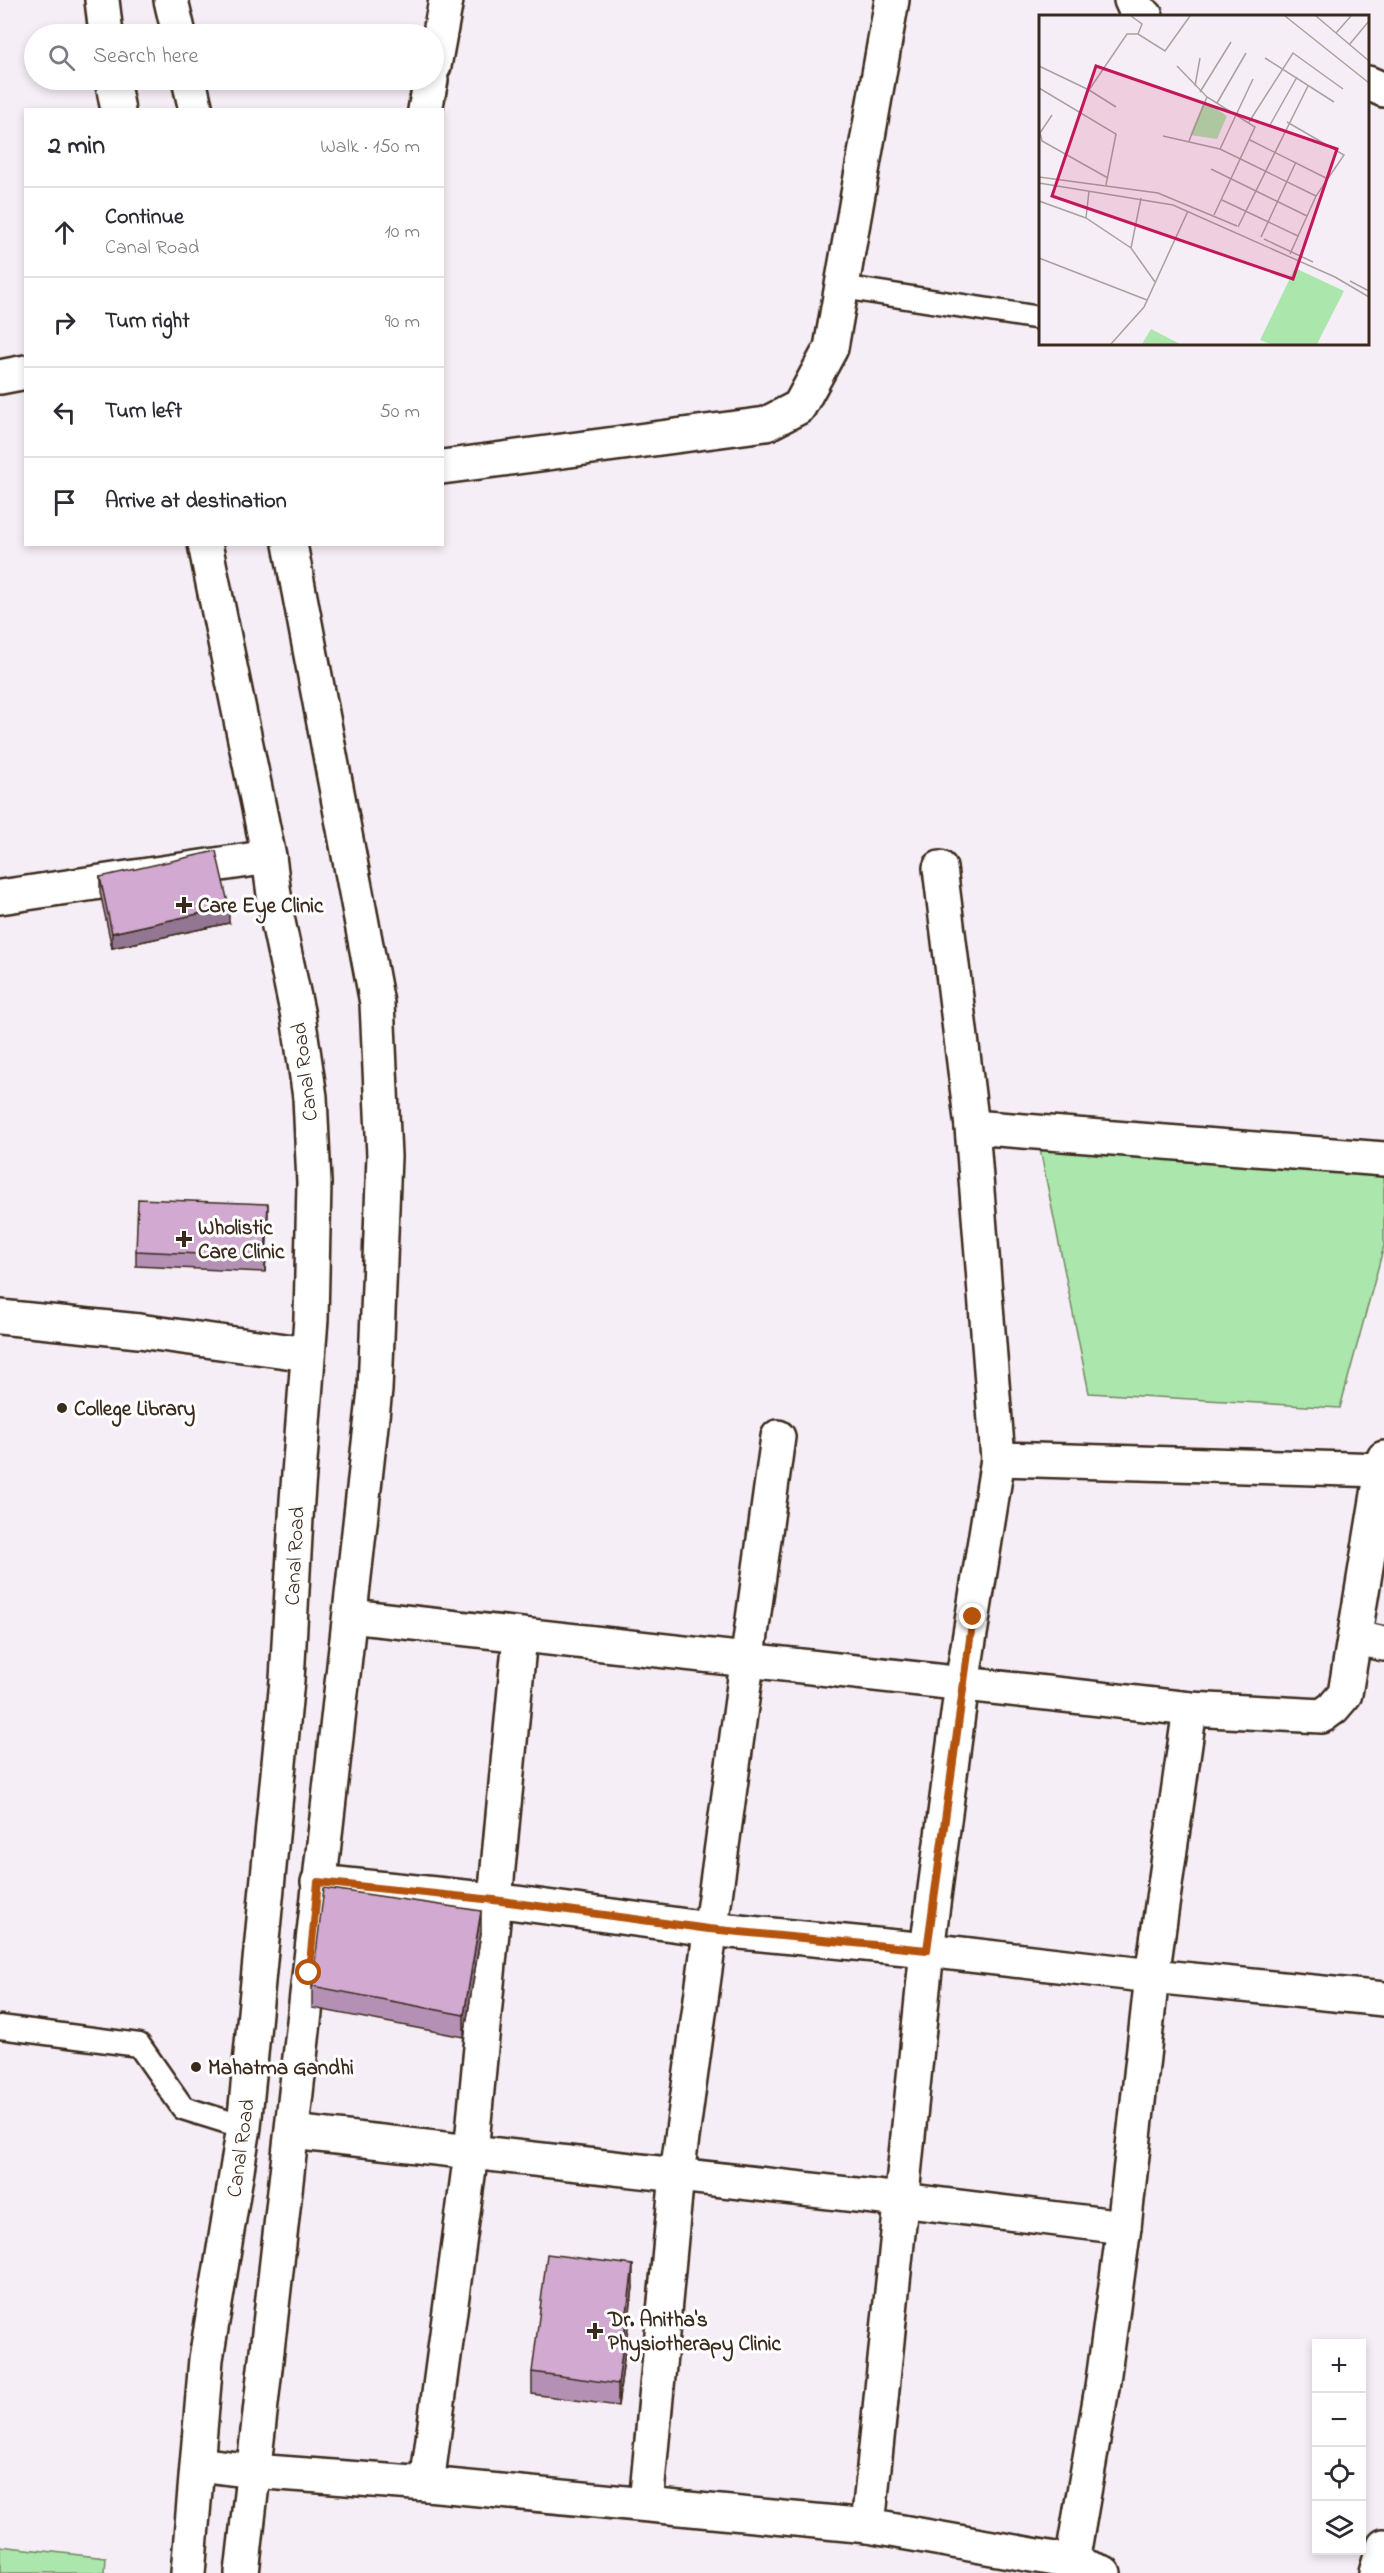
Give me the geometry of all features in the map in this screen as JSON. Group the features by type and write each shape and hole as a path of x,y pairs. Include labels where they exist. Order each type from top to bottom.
{"street":[{"path":"102,0 105,24"},
{"path":"171,0 177,24"},
{"path":"442,24 446,0"},
{"path":"444,467 766,424 799,407 831,348 892,0"},
{"path":"1369,83 1384,90"},
{"path":"114,90 118,108"},
{"path":"191,90 196,108"},
{"path":"425,108 429,90"},
{"path":"0,377 24,372"},
{"name":"Canal Road","path":"188,2573 206,2359 244,2127 287,1680 308,1354 314,1183 310,1098 298,1016 277,917 269,857 205,546"},
{"path":"242,2573 375,1390 384,1156 377,1002 290,546"},
{"path":"0,897 269,857"},
{"path":"868,2526 927,1950 963,1684 998,1459 972,1127 940,868"},
{"path":"972,1127 1384,1159"},
{"path":"0,1317 139,1331 308,1354"},
{"path":"646,2504 677,2174 778,1437"},
{"path":"350,1616 1190,1709 1322,1716 1334,1708 1345,1694 1370,1641 1383,1466 998,1459"},
{"path":"427,2484 471,2153 520,1636"},
{"path":"1072,2562 1102,2388 1124,2227 1152,1976 1190,1709"},
{"path":"318,1882 494,1900 709,1929 1384,1999"},
{"path":"292,2132 901,2199 1124,2227"},
{"path":"198,2464 253,2471 427,2484 868,2526 1072,2562 1104,2573"},
{"path":"1376,2573 1384,2546"}],"lane":[{"path":"842,287 1039,318"},
{"path":"0,2027 139,2045 183,2108 244,2127"}],"green space":[{"path":"1035,1124 1384,1141 1384,1246 1340,1408 1089,1393"},
{"path":"0,2546 106,2558 105,2573 0,2573"}],"building":[{"path":"216,851 229,907 112,933 100,877"},
{"path":"138,1199 268,1204 265,1257 136,1251"},
{"path":"324,1888 481,1911 464,2015 312,1986"},
{"path":"547,2254 633,2265 618,2384 532,2372"}],"place":[{"name":"Care Eye Clinic","path":"184,905"},
{"name":"Wholistic Care Clinic","path":"184,1239"},
{"name":"College Library","path":"62,1408"},
{"name":"Mahatma Gandhi","path":"196,2067"},
{"name":"Dr. Anitha's Physiotherapy Clinic","path":"595,2331"}],"route":[{"path":"309,1973 318,1882 494,1900 709,1929 927,1950 973,1617"}]}
